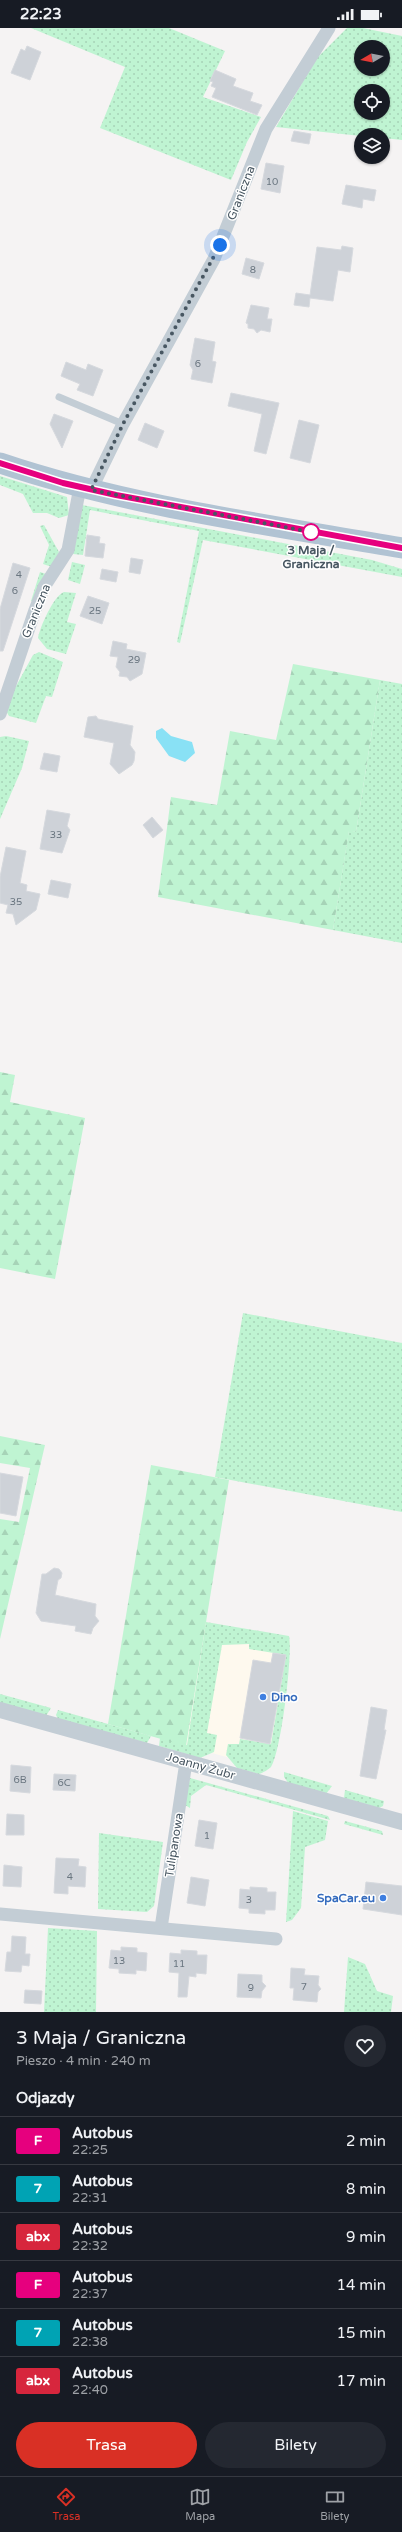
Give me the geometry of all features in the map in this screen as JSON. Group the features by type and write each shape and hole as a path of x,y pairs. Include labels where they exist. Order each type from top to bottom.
{"main road":[{"path":"0,463 85,488 402,548"}],"street":[{"name":"Graniczna","path":"0,714 44,587 68,550 85,488 123,424 214,259 266,129 329,28"},
{"name":"Joanny Żubr","path":"0,1710 402,1822"},
{"name":"Tulipanowa","path":"161,1928 186,1762"},
{"path":"0,1914 276,1939"}],"lane":[{"path":"59,397 123,424"}],"shaded area":[{"path":"206,1622 290,1641 267,1768 186,1746"}],"green space":[{"path":"31,28 169,28 225,51 203,97 261,117 247,142 231,180 100,128 125,67"},
{"path":"347,28 363,28 402,36 402,140 390,139 390,128 354,128 354,135 276,127 317,58"},
{"path":"0,476 67,497 69,515 59,518 47,513 33,513 23,494 0,485"},
{"path":"82,505 372,560 402,569 402,577 203,540 180,643 177,642 199,531 90,510 83,555 73,554"},
{"path":"44,525 59,552 52,567 43,564 49,545 40,526"},
{"path":"72,562 85,565 80,584 68,580"},
{"path":"40,572 46,574 34,602 31,601"},
{"path":"64,592 76,593 67,622 76,624 66,654 47,649 38,638 44,619 56,599"},
{"path":"39,652 63,662 52,697 46,696 36,723 9,716 6,711 9,699 33,655"},
{"path":"293,664 380,680 356,832 349,831 333,930 158,897 171,797 217,805 230,731 276,740"},
{"path":"380,680 402,684 402,943 333,930 349,830 356,832"},
{"path":"6,736 29,741 22,768 0,819 0,737"},
{"path":"0,1072 15,1075 10,1102 85,1118 55,1279 0,1268"},
{"path":"243,1313 402,1343 402,1512 215,1477"},
{"path":"0,1436 45,1445 0,1639 0,1519 19,1522 30,1468 0,1463"},
{"path":"151,1465 229,1480 186,1746 108,1724"},
{"path":"206,1622 289,1636 290,1646 288,1681 279,1743 271,1767 259,1774 237,1768 226,1755 228,1744 239,1744 240,1739 271,1744 286,1655 249,1649 249,1644 222,1645 207,1733 217,1735 214,1752 200,1758 159,1746 160,1738 187,1745"},
{"path":"0,1694 51,1708 46,1716 0,1703"},
{"path":"58,1710 151,1736 147,1743 58,1719 56,1715"},
{"path":"284,1772 332,1786 326,1794 289,1784 284,1777"},
{"path":"190,1778 328,1816 330,1820 206,1785 191,1796 190,1808 185,1805"},
{"path":"345,1790 384,1801 383,1806 379,1808 344,1798"},
{"path":"293,1811 328,1821 325,1840 305,1847 301,1908 292,1920 286,1922"},
{"path":"345,1821 382,1831 383,1835 344,1824"},
{"path":"99,1833 163,1842 154,1906 147,1912 98,1909"},
{"path":"48,1928 97,1931 96,2012 44,2012"},
{"path":"348,1957 365,1964 377,1991 393,1996 391,2012 344,2012"}],"water":[{"path":"162,728 171,736 192,742 195,753 185,762 169,756 156,738 156,731"}],"building":[{"path":"27,46 41,52 30,80 11,73 21,49 25,51"},
{"path":"215,70 236,79 233,86 253,93 250,101 262,105 257,115 212,97 216,88 211,86 213,82 210,81"},
{"path":"294,131 311,134 309,144 291,141"},
{"path":"266,163 284,166 280,193 261,189"},
{"path":"346,185 376,190 374,201 363,199 362,208 342,204"},
{"path":"342,246 353,248 350,272 338,270 333,301 310,298 309,307 294,305 296,293 310,295 317,247 341,250"},
{"path":"246,258 264,263 259,279 242,274"},
{"path":"251,305 269,308 267,319 272,319 270,332 261,330 257,333 254,329 248,328 248,324 246,323"},
{"path":"195,338 215,342 212,361 216,362 212,383 191,379 193,370 190,365"},
{"path":"66,362 86,370 88,364 103,370 93,396 77,390 80,384 61,376"},
{"path":"231,393 279,403 266,454 254,451 262,414 228,406"},
{"path":"54,414 73,421 62,448 50,424"},
{"path":"299,420 319,425 310,463 290,458"},
{"path":"145,423 164,431 157,448 138,440"},
{"path":"87,535 100,537 99,543 105,544 103,558 85,556"},
{"path":"131,558 143,560 140,574 129,572"},
{"path":"13,563 30,568 3,651 0,651 0,609"},
{"path":"102,569 118,572 116,582 100,579"},
{"path":"88,596 109,603 102,624 80,616"},
{"path":"113,641 127,644 126,649 146,653 142,674 130,681 127,677 119,676 120,672 116,667 118,657 110,656"},
{"path":"96,716 98,719 133,726 130,745 135,752 134,761 132,765 119,774 110,764 114,743 84,737 88,717"},
{"path":"44,753 60,756 57,772 40,769"},
{"path":"47,810 70,814 67,826 70,830 62,853 40,849"},
{"path":"152,817 163,830 153,838 143,825"},
{"path":"6,847 26,851 20,883 27,885 26,891 40,894 36,910 16,925 13,914 6,913 8,905 0,903 0,877"},
{"path":"51,880 71,884 68,898 48,894"},
{"path":"0,1473 23,1477 16,1516 0,1513"},
{"path":"54,1568 59,1569 62,1573 61,1578 58,1580 55,1595 96,1604 95,1616 99,1621 93,1628 91,1634 75,1631 76,1626 41,1621 36,1613 42,1574 46,1574"},
{"name":"Dino","path":"273,1653 286,1655 270,1744 240,1738 253,1660 271,1663"},
{"path":"371,1707 387,1710 384,1730 386,1730 376,1779 360,1776"},
{"path":"11,1765 31,1767 30,1793 10,1791"},
{"path":"54,1774 76,1775 75,1791 53,1790"},
{"path":"7,1814 24,1815 24,1835 6,1835"},
{"path":"199,1820 217,1823 213,1849 195,1846"},
{"path":"56,1858 79,1859 78,1866 86,1867 85,1887 68,1886 68,1894 54,1893"},
{"path":"4,1865 22,1867 21,1887 3,1886"},
{"path":"191,1877 209,1880 205,1906 187,1903"},
{"name":"SpaCar.eu","path":"366,1882 402,1886 402,1915 363,1909"},
{"path":"250,1887 267,1888 267,1892 276,1892 275,1910 265,1910 265,1914 249,1913 249,1909 239,1908 240,1889 250,1890"},
{"path":"12,1936 26,1937 25,1954 30,1954 29,1966 22,1965 21,1972 5,1971 7,1952 11,1952"},
{"path":"121,1947 137,1948 137,1952 147,1953 146,1971 136,1970 136,1974 119,1973 119,1969 109,1968 111,1950 121,1951"},
{"path":"181,1950 197,1951 197,1955 207,1955 206,1974 196,1973 196,1977 189,1976 187,1997 178,1997 179,1973 169,1972 170,1953 181,1954"},
{"path":"291,1968 305,1969 304,1975 319,1976 318,1985 321,1989 318,1992 317,2002 293,2000 294,1988 290,1988"},
{"path":"238,1974 262,1975 262,1982 266,1986 262,1991 261,1998 237,1997"},
{"path":"25,1990 42,1991 41,2004 24,2003"}],"bus line":[{"name":"F","path":"0,463 35,475 91,490 148,502 402,548"}],"place":[{"name":"3 Maja / Graniczna","path":"311,532"},
{"name":"Dino","path":"263,1697"},
{"name":"SpaCar.eu","path":"383,1898"}],"route":[{"path":"220,245 214,259 123,424 93,482 91,490 311,532"}]}
